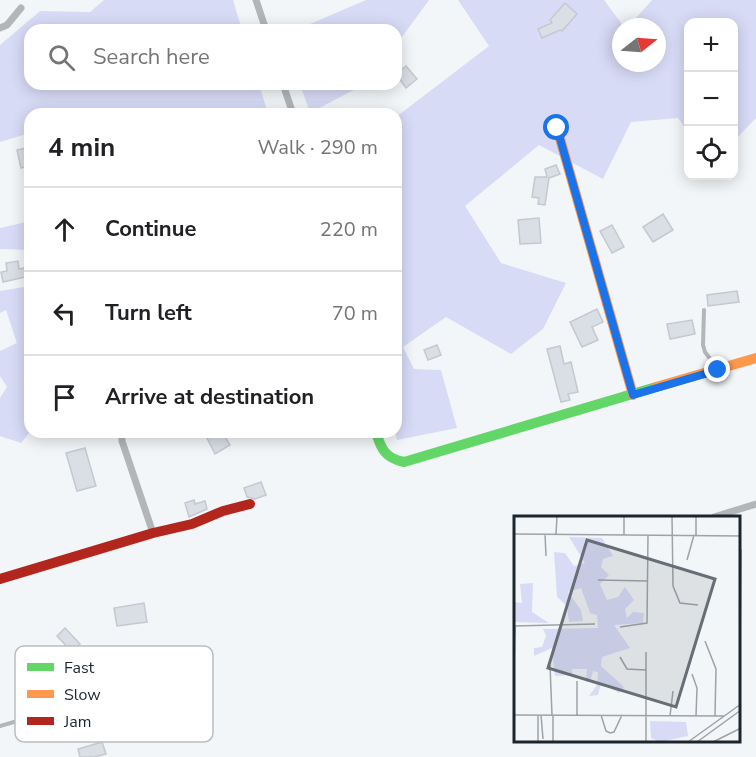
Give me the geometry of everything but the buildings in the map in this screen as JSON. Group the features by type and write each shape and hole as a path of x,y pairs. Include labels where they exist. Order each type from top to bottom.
{"street":[{"path":"256,0 264,24"},
{"path":"0,28 8,26 21,8"},
{"path":"285,90 291,108"},
{"path":"557,128 633,395"},
{"path":"378,438 386,457 404,462 756,358"},
{"path":"122,438 153,533"},
{"path":"0,579 153,533 192,524 223,511 250,504"},
{"path":"717,516 756,504"}],"lane":[{"path":"704,310 703,345 705,352 718,370"},
{"path":"0,726 15,722"}],"shaded area":[{"path":"104,0 233,0 240,24 25,24 40,11 90,12"},
{"path":"366,0 429,0 402,37 402,24 310,24"},
{"path":"458,0 604,0 617,18 612,18 612,72 666,72 666,18 636,18 652,0 756,0 756,118 738,137 738,18 684,18 684,126 678,118 631,122 603,179 539,145 465,206 501,263 566,283 543,329 511,354 446,317 403,347 414,369 441,370 457,428 397,440 396,438 402,438 402,112 489,46"},
{"path":"24,25 24,90 261,90 266,108 24,108 24,135 0,142 0,45"},
{"path":"302,90 354,90 319,108 308,108"},
{"path":"24,222 24,250 0,249 0,228"},
{"path":"24,287 25,438 21,443 0,436 0,398 7,387 0,376 0,351 17,343 6,310 0,313 0,291"}],"traffic: fast":[{"path":"378,438 388,455 404,462 656,387"}],"traffic: slow":[{"path":"557,128 633,395"},
{"path":"656,387 756,358"}],"traffic: jam":[{"path":"0,579 153,533 192,524 223,511 250,504"}],"route":[{"path":"557,128 633,395 718,370"}]}
